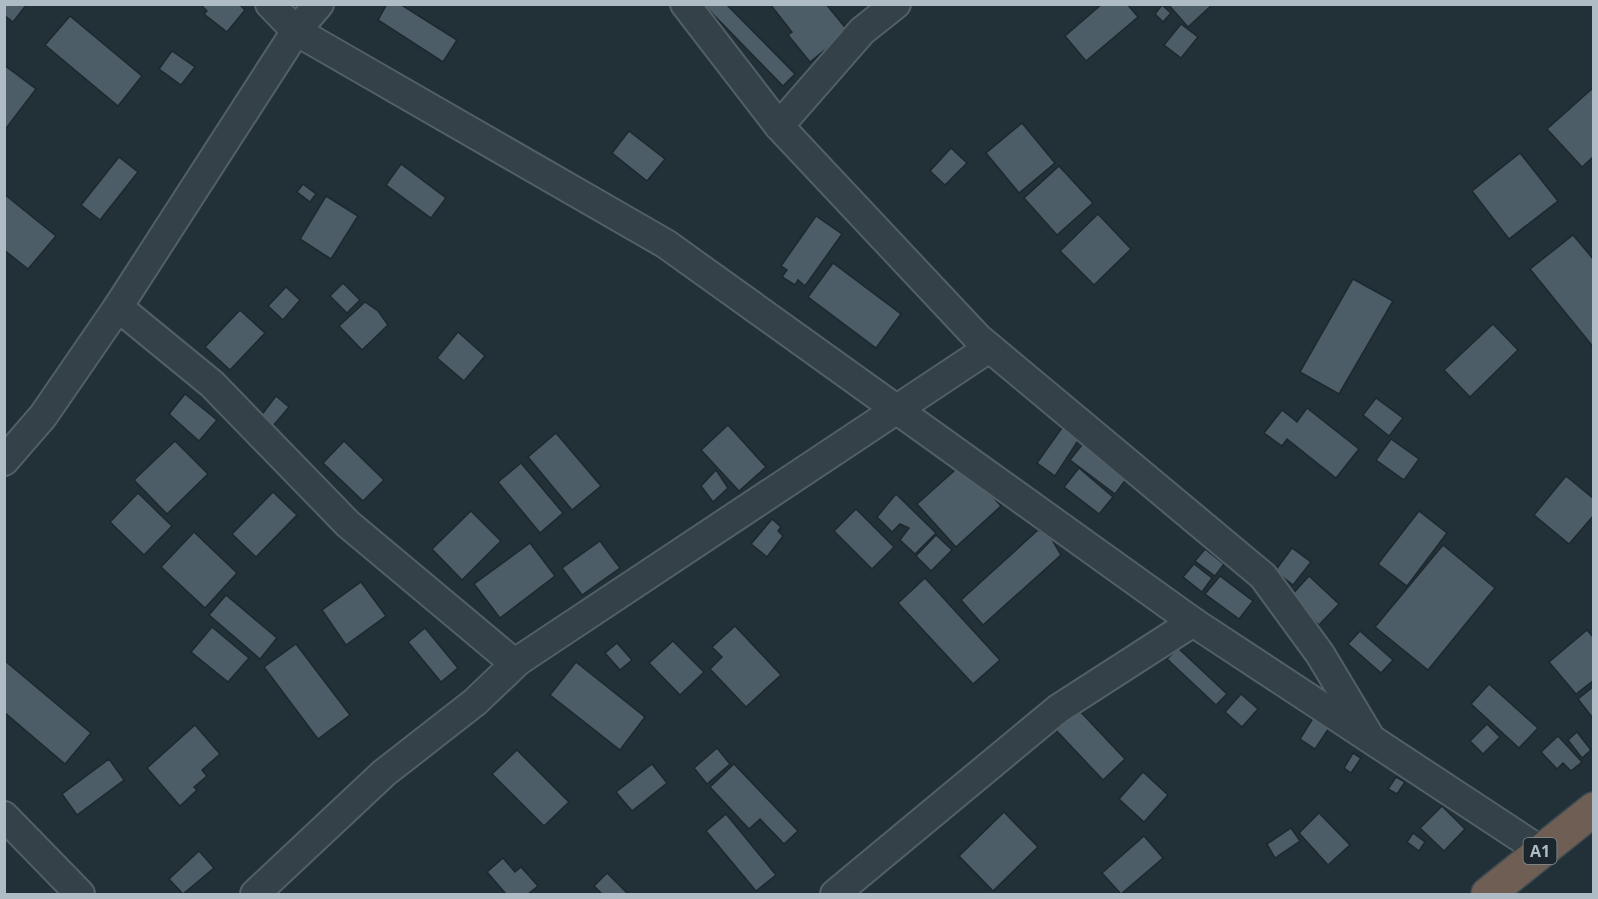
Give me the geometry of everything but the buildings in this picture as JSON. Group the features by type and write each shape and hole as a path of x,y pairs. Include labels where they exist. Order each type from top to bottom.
{"highway":[{"name":"A1","path":"1488,894 1593,809"}],"street":[{"path":"270,4 296,31 666,244 1192,622 1541,851"},
{"path":"4,461 43,416 118,307 296,31 319,4"},
{"path":"685,4 779,126 989,348 1263,576 1320,654 1373,741"},
{"path":"779,126 862,31 896,4"},
{"path":"118,307 212,384 348,524 508,658 518,662"},
{"path":"255,894 384,773 475,702 518,662 989,348"},
{"path":"835,894 1058,709 1192,622"},
{"path":"4,816 80,894"}]}
